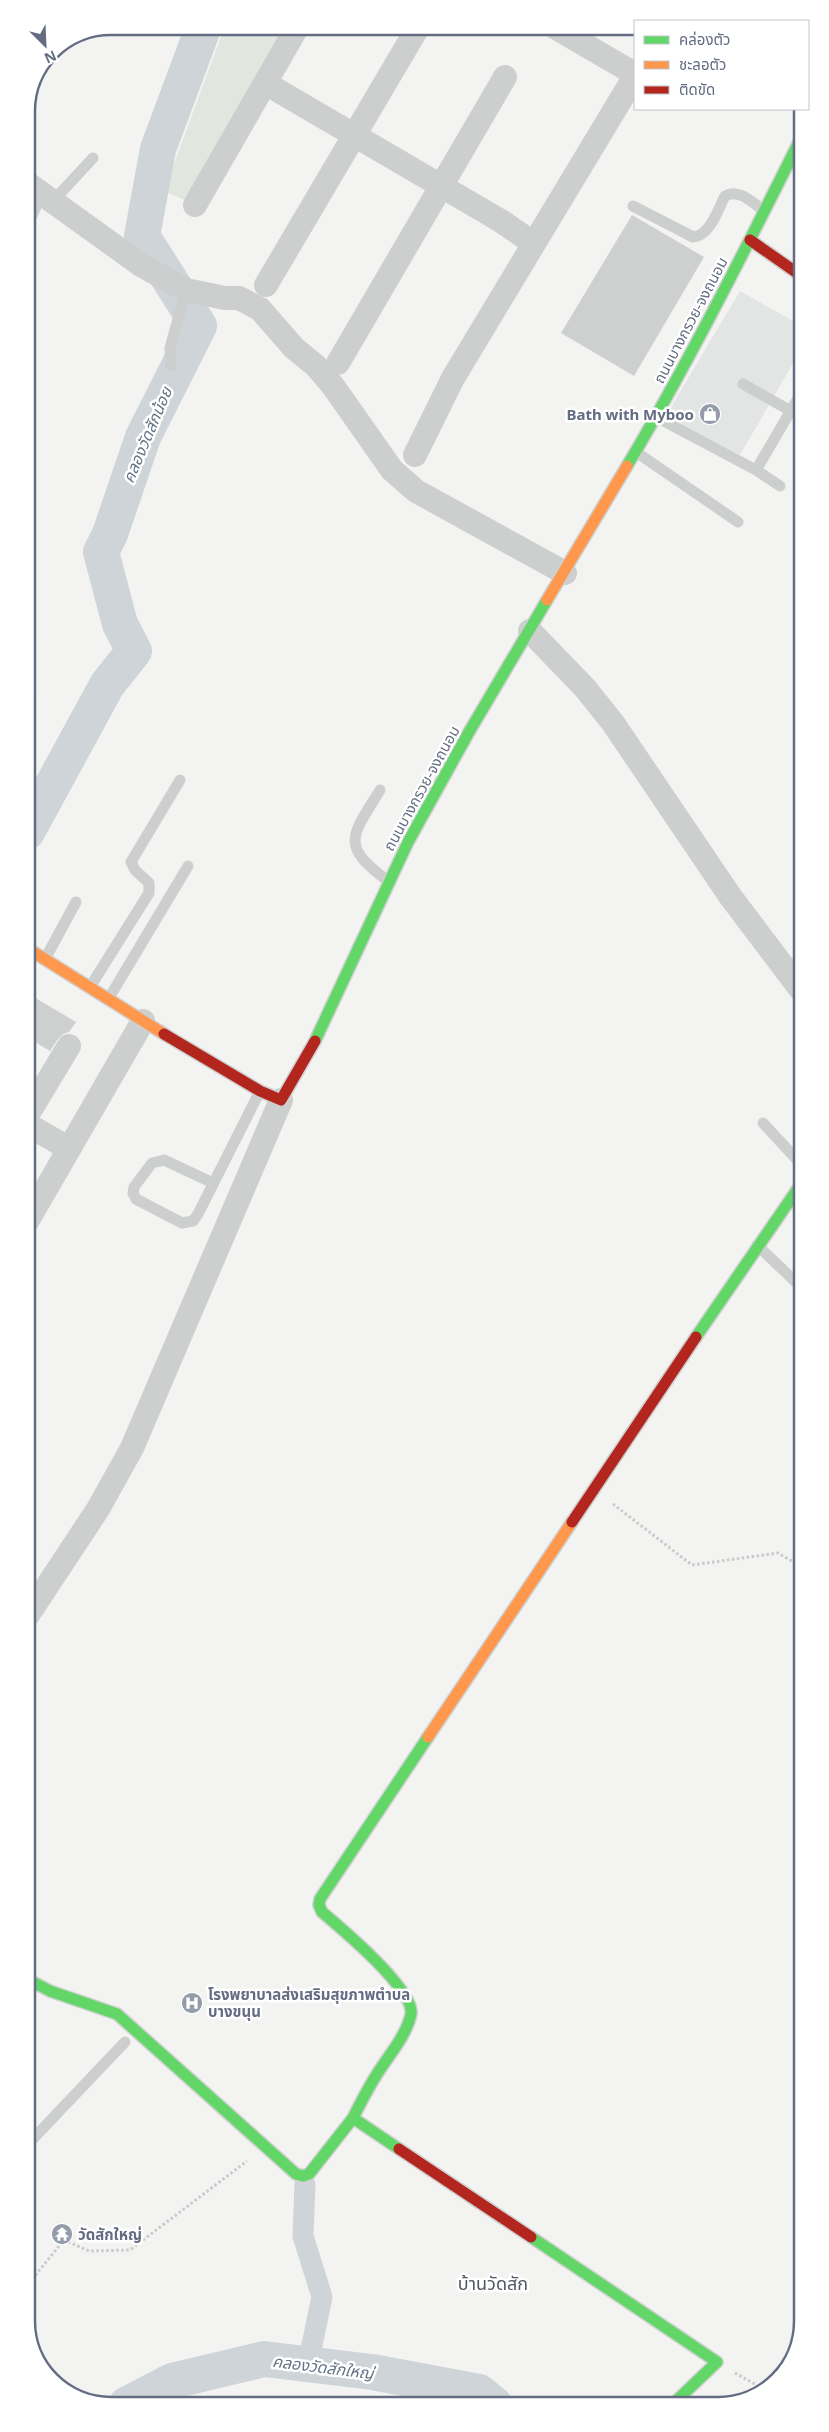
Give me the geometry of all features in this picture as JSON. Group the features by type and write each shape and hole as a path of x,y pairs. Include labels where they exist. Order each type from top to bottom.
{"street":[{"path":"195,205 292,35"},
{"path":"266,285 414,35"},
{"path":"568,35 634,74"},
{"path":"415,455 453,378 634,77"},
{"path":"338,363 505,78"},
{"path":"264,83 501,221 533,243"},
{"name":"ถนนบางกรวย-จงถนอม","path":"271,1096 307,1057 388,881 469,732 656,417 750,240 794,152"},
{"path":"39,191 141,265 186,290 225,298 239,298 260,309 294,348 316,366 333,386 373,446 402,481 416,491 565,573"},
{"path":"750,240 794,271"},
{"path":"530,631 585,688 613,723 730,896 794,981"},
{"path":"35,955 271,1096 132,1448 98,1510 35,1604"},
{"path":"35,1207 143,1021"},
{"path":"35,1102 68,1046"},
{"path":"35,1129 68,1148"},
{"path":"35,1984 44,1990 97,2005 117,2014 296,2174 303,2176 309,2174 353,2118 365,2091 406,2027 411,2010 407,1997 393,1980 322,1912 320,1899 757,1245 794,1200"},
{"path":"353,2118 717,2362 680,2397"}],"lane":[{"path":"39,191 93,158"},
{"path":"633,206 693,237 699,237 706,232 726,196 731,192 737,192 764,211"},
{"path":"171,366 170,348 186,290"},
{"path":"742,384 791,411"},
{"path":"756,470 794,405"},
{"path":"656,417 756,470 780,486"},
{"path":"636,452 738,522"},
{"path":"90,986 149,893 149,882 135,870 131,862 180,780"},
{"path":"380,790 358,826 354,842 355,849 367,866 388,881"},
{"path":"109,998 188,866"},
{"path":"45,959 76,902"},
{"path":"213,1183 164,1160 152,1163 134,1187 133,1193 136,1199 182,1223 193,1221 213,1183 271,1096"},
{"path":"763,1123 794,1156"},
{"path":"757,1245 794,1280"},
{"path":"35,2136 125,2042"}],"path":[{"path":"593,1488 692,1565 778,1553 794,1562"},
{"path":"35,2276 64,2240 89,2250 130,2250 253,2157 263,2145"},
{"path":"717,2362 757,2385"}],"shaded area":[{"path":"222,35 303,35 195,205 164,191"},
{"path":"740,291 794,322 794,361 740,455 665,417"}],"building":[{"path":"632,215 704,257 634,376 561,333"},
{"path":"35,998 76,1022 69,1032 63,1034 58,1039 50,1051 35,1042"}],"waterway":[{"name":"คลองวัดสักน้อย","path":"35,817 107,685 134,651 120,624 101,552 110,534 143,437 199,326 142,236 158,149 201,35"},
{"path":"305,2185 303,2236 322,2297 308,2364"},
{"name":"คลองวัดสักใหญ่","path":"141,2397 172,2381 264,2359 372,2372 479,2392 485,2397"}],"traffic: fast":[{"path":"627,466 695,345 794,152"},
{"path":"315,1041 408,842 469,732 547,600"},
{"path":"696,1337 794,1194"},
{"path":"353,2118 372,2082 402,2036 411,2014 409,2003 390,1975 322,1912 319,1905 320,1899 428,1737"},
{"path":"35,1983 50,1991 117,2014 296,2174 303,2176 309,2174 353,2118 399,2149"},
{"path":"531,2237 717,2362 680,2397"}],"traffic: slow":[{"path":"547,600 627,466"},
{"path":"35,953 164,1034"},
{"path":"428,1737 572,1522"}],"traffic: jam":[{"path":"750,240 794,271"},
{"path":"164,1034 260,1091 281,1100 315,1041"},
{"path":"572,1522 696,1337"},
{"path":"399,2149 531,2237"}],"place":[{"name":"Bath with Myboo","path":"710,414"},
{"name":"โรงพยาบาลส่งเสริมสุขภาพตำบล บางขนุน","path":"192,2003"},
{"name":"วัดสักใหญ่","path":"62,2234"}],"district":[{"name":"บ้านวัดสัก","path":"493,2283"}]}
